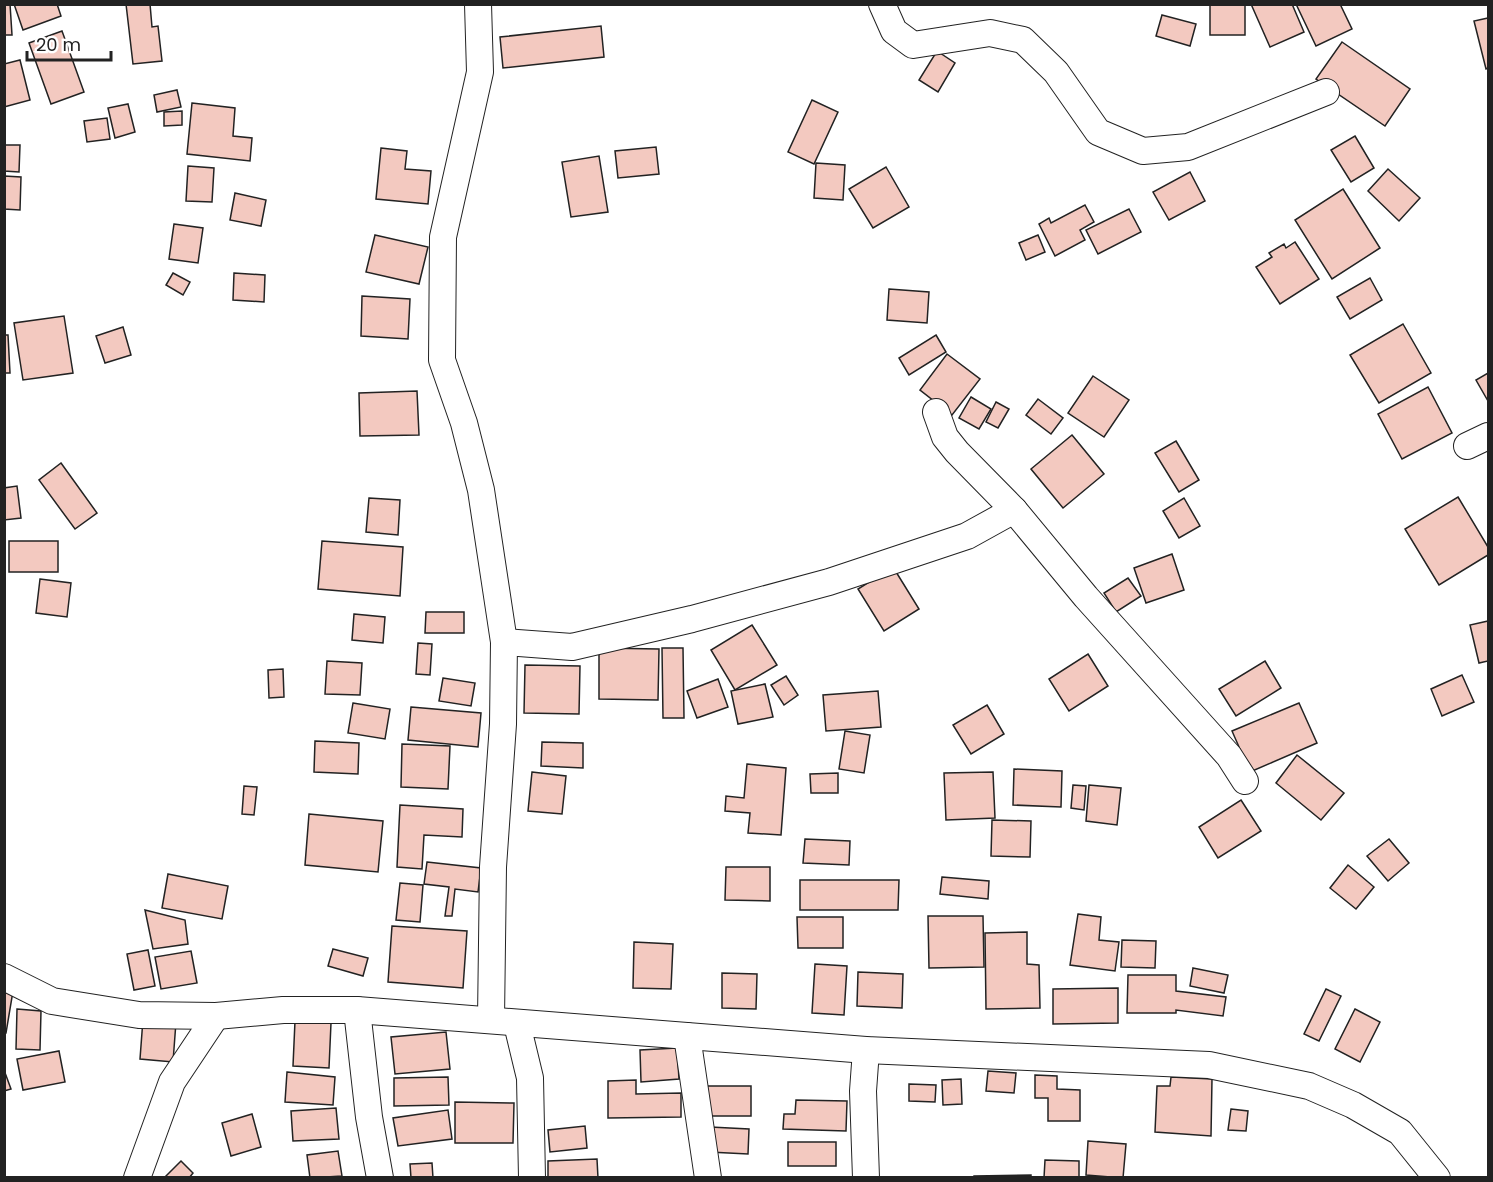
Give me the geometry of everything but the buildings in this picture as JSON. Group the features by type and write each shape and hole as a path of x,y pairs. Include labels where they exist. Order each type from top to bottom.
{"street":[{"path":"478,4 480,72 443,237 442,360 464,423 481,490 504,642 504,724 493,867 491,1019"},
{"path":"882,4 894,31 913,45 990,33 1023,40 1056,72 1098,132 1143,151 1188,147 1326,92"},
{"path":"936,412 945,437 957,453 1014,510 1086,597 1228,756 1245,781"},
{"path":"504,642 572,647 692,619 830,582 967,536 1014,510"},
{"path":"4,977 52,1001 139,1015 216,1016 283,1010 357,1010 866,1050 1209,1065 1309,1086 1353,1105 1400,1132 1437,1178"},
{"path":"357,1010 369,1117 380,1178"},
{"path":"136,1178 172,1082 216,1016"},
{"path":"517,1024 530,1078 532,1178"},
{"path":"687,1036 708,1178"},
{"path":"866,1050 863,1091 866,1178"}]}
